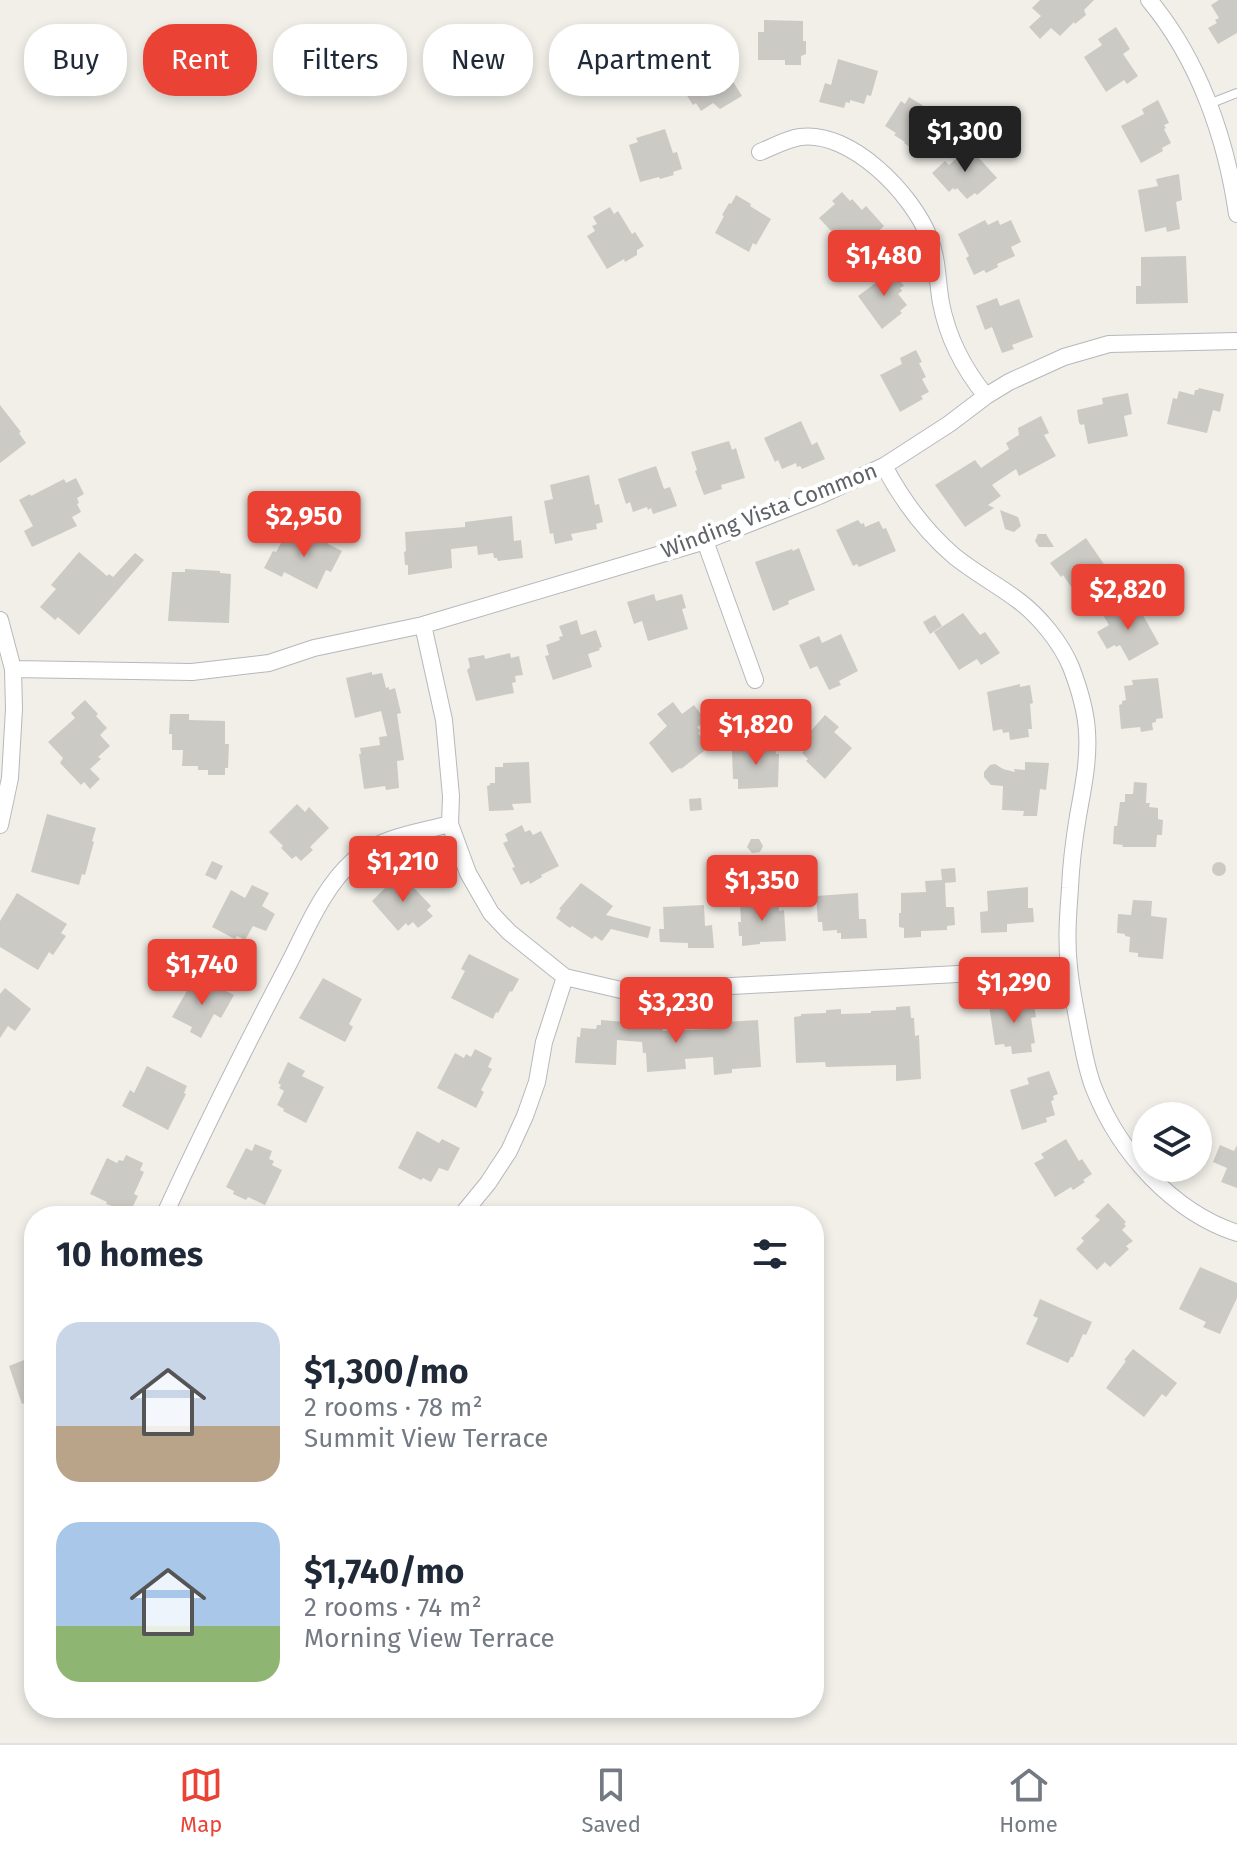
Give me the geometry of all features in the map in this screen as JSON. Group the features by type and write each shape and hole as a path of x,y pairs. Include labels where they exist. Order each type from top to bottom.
{"street":[{"path":"1149,0 1192,67 1209,104 1225,151 1237,214"},
{"path":"760,152 799,137 825,140 862,157 896,184 930,238 949,336 959,359 986,396"},
{"path":"1237,334 1237,340"},
{"name":"Winding Vista Common","path":"13,669 192,672 269,663 314,648 423,625 705,541 829,492 884,466 1009,382 1043,365 1087,349 1109,344 1237,340"},
{"path":"884,466 898,493 939,542 969,568 1019,600 1064,653 1086,717 1087,768 1075,834 1068,926 1069,968 1094,1088 1124,1144 1149,1174 1170,1194 1210,1222 1237,1233"},
{"path":"705,541 755,680"},
{"path":"0,620 13,669 13,742 10,778 0,825"},
{"path":"423,625 444,720 451,796 450,824 468,873 491,913 509,932 565,977 621,990 657,990 1069,968"},
{"path":"169,1206 257,1024 333,884 354,860 370,848 391,839 450,824"},
{"path":"469,1206 509,1151 525,1116 565,977"}],"lane":[{"path":"1209,104 1237,93"}],"building":[{"path":"1040,0 1094,0 1084,10 1086,15 1060,36 1051,28 1040,39 1029,27 1041,16 1032,8"},
{"path":"1219,0 1237,0 1237,33 1218,44 1208,28 1219,18 1211,5"},
{"path":"764,20 803,21 806,54 801,56 801,65 785,65 785,60 758,60 758,32 764,32"},
{"path":"1116,27 1130,49 1123,54 1138,76 1127,84 1124,80 1106,92 1084,57 1102,45 1098,39"},
{"path":"838,59 878,71 871,96 867,95 864,104 850,100 844,108 819,102 825,83 831,85"},
{"path":"739,91 742,96 720,109 713,103 701,111 696,103 693,105 687,96 739,96"},
{"path":"909,97 943,118 921,155 885,126 901,101 905,104"},
{"path":"1158,100 1169,123 1164,125 1164,129 1171,143 1141,163 1121,126 1144,114 1142,109"},
{"path":"665,129 682,169 673,172 674,175 640,182 629,145 638,142 636,138"},
{"path":"969,147 997,178 977,195 975,193 967,199 957,188 949,192 932,173 945,161 949,165"},
{"path":"1179,174 1182,200 1176,202 1180,229 1167,232 1166,227 1145,232 1138,190 1158,186 1156,179"},
{"path":"842,192 862,210 866,206 884,226 868,241 863,235 848,249 819,218 835,204 832,201"},
{"path":"736,195 771,219 749,252 715,233 722,215"},
{"path":"610,207 614,214 618,211 632,234 635,232 644,246 637,250 637,255 607,269 587,236 595,231 592,226 597,224 593,217"},
{"path":"985,220 988,225 998,220 1000,225 1011,220 1021,242 1011,247 1015,256 986,273 984,270 974,275 958,234"},
{"path":"1186,256 1188,303 1136,304 1136,286 1141,286 1141,257"},
{"path":"889,266 904,286 898,294 907,305 882,329 858,296 877,282 874,277"},
{"path":"997,298 1000,306 1019,299 1033,337 1012,345 1014,349 1002,353 992,327 985,330 976,306"},
{"path":"916,350 926,377 922,379 929,392 900,412 880,375 902,364 900,358"},
{"path":"1199,388 1224,394 1220,412 1213,410 1207,433 1167,424 1173,398 1177,399 1179,391 1194,395"},
{"path":"1128,393 1132,414 1124,416 1128,436 1088,444 1077,410 1103,404 1102,398"},
{"path":"0,405 26,443 0,463"},
{"path":"1041,416 1049,433 1044,435 1056,456 1019,476 1016,469 992,485 1001,496 988,505 994,508 965,527 935,485 975,460 981,468 1009,449 1006,443 1019,435 1018,428"},
{"path":"801,421 812,445 817,442 825,459 802,469 796,463 782,469 778,460 775,462 764,438"},
{"path":"729,441 732,450 736,448 745,478 721,485 722,489 704,495 691,452"},
{"path":"656,466 664,489 670,487 677,506 653,514 647,507 633,512 630,502 626,504 618,479"},
{"path":"589,475 595,505 599,504 603,522 596,524 597,529 571,534 573,540 555,544 544,501 553,499 550,485"},
{"path":"76,478 84,494 77,498 81,512 72,517 77,526 32,547 24,531 33,526 19,500 64,479 66,483"},
{"path":"1000,510 1018,517 1021,526 1014,532 1005,529"},
{"path":"512,516 514,541 521,540 523,558 498,561 493,553 478,555 477,546 451,549 452,568 408,575 405,532 465,527 465,522"},
{"path":"858,520 865,527 879,521 883,529 886,528 896,551 859,567 857,564 853,566 836,530"},
{"path":"301,530 315,537 316,534 342,551 331,572 326,570 317,589 284,572 282,577 264,568 284,538 294,543"},
{"path":"1038,534 1046,534 1054,547 1039,547 1035,541"},
{"path":"1086,538 1108,570 1099,576 1103,581 1079,598 1050,563"},
{"path":"799,548 815,590 773,611 755,562"},
{"path":"79,552 107,576 113,577 135,553 144,560 79,635 40,607 56,589 51,585"},
{"path":"185,569 231,574 229,623 168,621 172,572 185,572"},
{"path":"654,594 656,601 682,594 686,608 682,609 688,629 648,641 642,621 634,624 627,602"},
{"path":"1119,604 1125,616 1139,608 1159,644 1129,661 1120,645 1107,649 1097,632 1109,625 1102,613"},
{"path":"963,613 980,635 985,632 1000,653 981,665 977,659 959,670 934,632"},
{"path":"935,615 942,626 930,634 923,622"},
{"path":"577,620 581,635 596,630 602,647 588,654 592,667 553,680 545,656 549,655 546,645 563,636 559,626"},
{"path":"841,634 858,671 829,690 817,666 810,669 799,645 819,636 822,643"},
{"path":"510,653 511,658 519,656 523,675 515,676 516,682 512,683 514,693 476,701 467,670 470,667 468,658 484,655 485,659"},
{"path":"372,672 372,675 382,673 386,688 395,688 401,713 397,714 404,760 397,761 399,788 364,789 360,748 380,745 379,737 387,736 381,711 355,718 346,678"},
{"path":"1158,678 1163,718 1152,723 1153,730 1141,732 1140,727 1121,729 1119,705 1126,700 1124,686 1133,685 1132,680"},
{"path":"1020,684 1020,687 1030,685 1032,729 1028,729 1029,737 1010,740 1009,732 1003,733 1002,729 993,731 987,692"},
{"path":"85,700 107,728 100,735 110,746 90,769 100,779 90,789 84,782 81,785 60,763 63,758 48,742 75,718 71,713"},
{"path":"673,702 682,714 694,705 706,721 697,727 709,747 672,773 649,743 667,726 657,714"},
{"path":"170,714 189,714 189,720 225,721 225,744 229,744 225,775 208,775 208,770 198,770 198,766 182,766 183,750 172,750"},
{"path":"825,715 839,727 834,732 852,748 825,779 802,753 812,742 808,734"},
{"path":"775,744 776,754 779,754 778,787 738,789 738,779 733,779 732,751"},
{"path":"529,762 531,803 512,804 514,810 489,811 487,786 495,783 495,767 503,767 503,763"},
{"path":"1025,762 1049,763 1046,790 1040,789 1037,816 1023,816 1024,811 1002,810 1003,786 991,785 984,777 990,765 1015,772 1014,769 1025,770"},
{"path":"1134,782 1147,783 1146,803 1150,803 1149,807 1158,808 1158,819 1163,820 1162,835 1157,835 1156,847 1113,844 1120,802 1125,802 1125,794 1133,794"},
{"path":"701,798 702,810 690,811 689,799"},
{"path":"297,804 305,812 309,807 329,828 301,861 296,856 292,859 269,832"},
{"path":"47,814 96,828 85,875 82,874 79,885 31,872"},
{"path":"522,825 525,832 530,830 533,835 541,831 559,866 530,884 529,881 521,885 503,843 508,841 505,834"},
{"path":"751,839 759,839 763,846 760,852 752,853 747,847"},
{"path":"212,861 223,866 216,880 205,875"},
{"path":"1219,862 1226,869 1219,876 1212,869"},
{"path":"955,868 956,882 945,883 946,907 954,907 955,925 947,926 947,930 921,931 921,937 904,938 904,928 899,927 901,893 926,892 925,881 942,880 941,869"},
{"path":"405,873 431,906 427,910 433,916 418,928 413,922 408,926 406,923 398,931 372,901 397,876 399,878"},
{"path":"581,883 613,906 606,915 651,927 648,938 611,929 602,941 595,936 592,939 556,918 559,909"},
{"path":"252,885 269,893 262,906 275,914 266,931 253,926 245,940 237,936 235,939 212,927 231,890 245,898"},
{"path":"1028,887 1028,908 1033,908 1034,922 1007,924 1007,932 981,933 980,912 988,911 987,891"},
{"path":"17,893 67,924 61,933 66,936 53,955 49,952 38,970 0,947 0,921"},
{"path":"858,893 859,919 866,919 867,938 841,939 841,933 837,930 823,931 822,922 818,922 816,896"},
{"path":"1133,900 1152,901 1151,916 1167,918 1163,959 1138,957 1138,953 1129,952 1130,937 1117,933 1118,914 1131,915"},
{"path":"779,901 779,911 784,910 786,941 742,946 738,922 741,922 740,903"},
{"path":"704,905 705,926 712,925 714,948 688,948 688,943 660,942 659,929 664,929 663,907"},
{"path":"469,954 519,979 493,1019 451,998 465,971 461,969"},
{"path":"323,978 362,999 349,1024 353,1027 345,1042 299,1018"},
{"path":"192,982 210,992 214,985 234,995 221,1018 214,1014 201,1038 190,1032 192,1027 172,1017"},
{"path":"5,988 31,1009 15,1031 8,1026 0,1038 0,994"},
{"path":"1033,1000 1036,1017 1031,1018 1035,1043 1031,1044 1032,1052 1012,1054 1011,1046 995,1045 989,1005"},
{"path":"910,1006 915,1036 919,1035 921,1079 896,1081 896,1065 826,1067 825,1062 796,1063 794,1017 826,1013 826,1010 841,1009 841,1014 871,1013"},
{"path":"726,1019 726,1022 758,1020 761,1067 732,1069 732,1073 714,1075 713,1057 685,1059 686,1069 647,1072 642,1042 617,1040 616,1065 575,1063 577,1037 580,1037 581,1028 596,1029 597,1025 601,1025 601,1020 626,1022 625,1029 662,1027 663,1031 711,1029 710,1020"},
{"path":"475,1049 492,1058 488,1067 492,1069 476,1108 437,1088 455,1053 464,1058 466,1054 471,1057"},
{"path":"288,1062 305,1071 302,1076 324,1087 306,1123 277,1105 284,1091 278,1083"},
{"path":"147,1066 187,1086 168,1130 122,1106 130,1090 134,1093"},
{"path":"1049,1071 1058,1094 1051,1101 1055,1115 1046,1118 1047,1122 1022,1130 1010,1090 1029,1084 1027,1078"},
{"path":"417,1131 439,1143 442,1139 460,1148 448,1171 439,1168 431,1182 398,1168"},
{"path":"1066,1139 1079,1161 1082,1159 1092,1174 1073,1190 1071,1187 1055,1197 1034,1163 1044,1158 1041,1154"},
{"path":"255,1144 272,1151 269,1159 274,1161 272,1165 282,1170 265,1205 233,1194 234,1191 226,1187 246,1148 252,1151"},
{"path":"1220,1145 1234,1151 1237,1145 1237,1188 1221,1182 1227,1168 1213,1162"},
{"path":"126,1155 143,1163 140,1170 144,1172 134,1194 138,1196 133,1206 112,1206 90,1194 107,1158 117,1163 123,1161"},
{"path":"1108,1203 1126,1222 1122,1230 1133,1241 1110,1267 1105,1262 1097,1270 1076,1249 1084,1241 1081,1238 1100,1220 1095,1216"},
{"path":"1200,1267 1237,1283 1237,1298 1220,1334 1203,1327 1206,1322 1179,1309"},
{"path":"1040,1299 1092,1322 1068,1363 1026,1344 1038,1318 1033,1316"},
{"path":"1133,1349 1177,1383 1166,1397 1162,1394 1144,1417 1106,1388"},
{"path":"24,1360 24,1403 22,1404 9,1366"}]}
